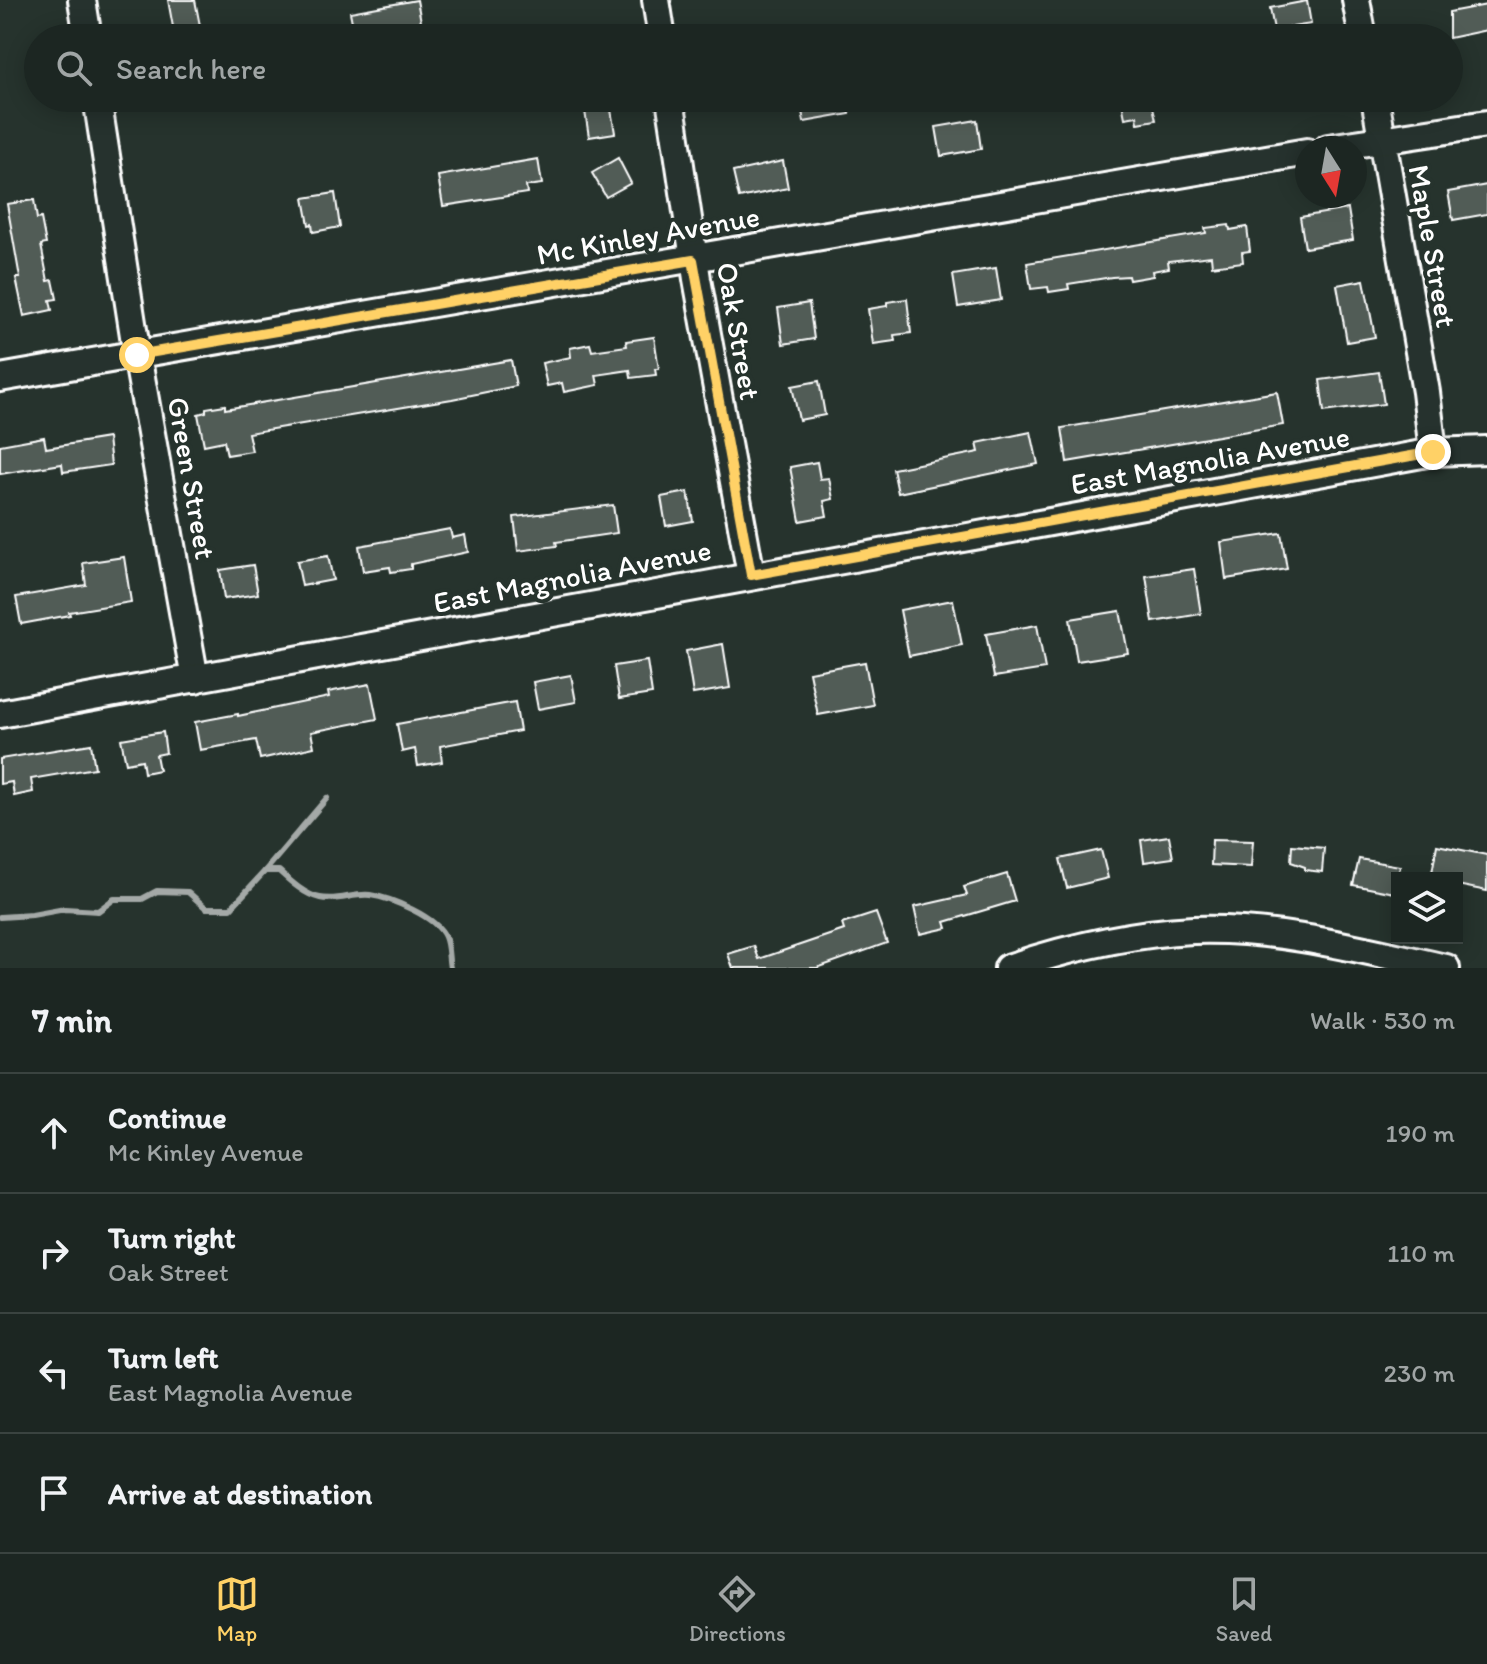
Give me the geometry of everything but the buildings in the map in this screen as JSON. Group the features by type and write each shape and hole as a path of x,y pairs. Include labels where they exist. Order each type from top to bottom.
{"street":[{"path":"82,0 86,24"},
{"path":"656,0 660,24"},
{"path":"1356,0 1360,24"},
{"name":"Green Street","path":"99,112 137,355 195,679"},
{"name":"Oak Street","path":"672,112 693,260 751,575"},
{"name":"Maple Street","path":"1378,112 1426,392 1433,452"},
{"path":"1367,141 1487,124"},
{"name":"Mc Kinley Avenue","path":"0,378 1295,154"},
{"name":"East Magnolia Avenue","path":"0,714 1433,452 1487,450"},
{"path":"1008,968 1054,953 1123,937 1193,930 1241,931 1311,939 1446,968"}],"waterway":[{"path":"265,871 327,798"},
{"path":"0,917 65,909 98,911 114,899 142,899 157,891 188,892 206,908 231,908 265,871 279,871 314,896 333,899 370,895 401,904 423,916 433,922 445,937 450,968"}],"route":[{"path":"137,355 693,260 751,575 1433,452"}]}
